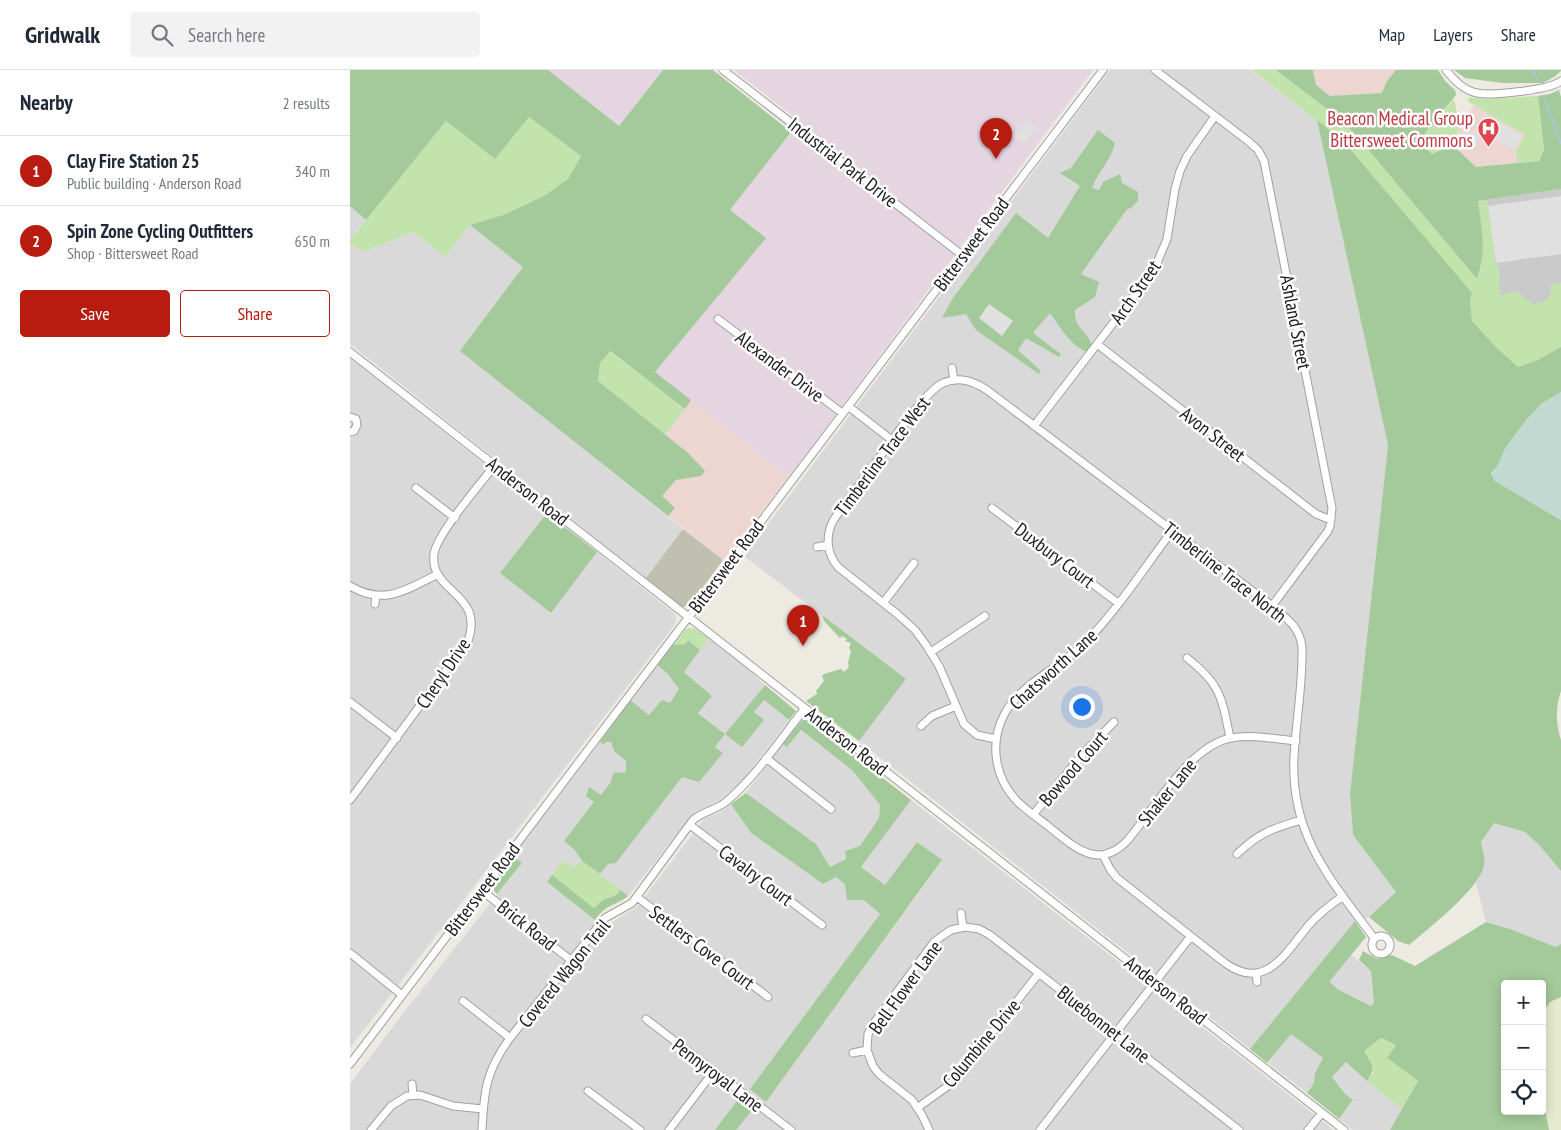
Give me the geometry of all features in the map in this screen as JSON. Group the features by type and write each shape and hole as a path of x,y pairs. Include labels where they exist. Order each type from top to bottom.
{"street":[{"name":"Industrial Park Drive","path":"723,70 962,255"},
{"name":"Bittersweet Road","path":"350,1064 1103,70"},
{"name":"Ashland Street","path":"1155,70 1254,146 1262,155 1331,498 1332,520"},
{"path":"1446,70 1455,81 1477,93 1543,89 1561,81"},
{"name":"Arch Street","path":"1034,426 1158,263 1167,239 1175,189 1180,171 1187,156 1215,116"},
{"name":"Alexander Drive","path":"718,319 842,413"},
{"name":"Avon Street","path":"1097,344 1316,514 1332,520"},
{"name":"Anderson Road","path":"350,352 1344,1130"},
{"path":"952,368 954,380"},
{"name":"Timberline Trace North","path":"954,380 967,380 978,384 1272,606 1295,626 1302,643 1295,784 1301,820 1316,856 1374,938"},
{"name":"Timberline Trace West","path":"828,545 828,536 833,521 893,441 932,391 942,384 954,380"},
{"path":"848,406 893,441"},
{"path":"350,432 354,431 357,425 356,419 351,417"},
{"path":"350,586 361,592 376,596 396,594 438,574 434,560 435,550 441,537 495,465"},
{"path":"416,488 455,518"},
{"name":"Duxbury Court","path":"992,508 1118,603"},
{"path":"1272,606 1325,537 1332,520"},
{"name":"Chatsworth Lane","path":"996,739 1000,724 1013,700 1084,644 1118,603 1172,530"},
{"path":"817,547 828,545 831,557 838,567 915,630 931,652 946,680 961,720 970,730 981,736 996,739 997,763 1002,778 1013,796 1033,815 1076,848 1087,853 1103,855 1110,870 1117,878 1231,967 1246,973 1259,972 1280,961 1314,920 1343,896"},
{"path":"883,603 914,563"},
{"name":"Cheryl Drive","path":"350,800 465,647 471,634 470,612 464,601 448,587 438,574"},
{"path":"375,604 376,596"},
{"path":"931,652 986,616"},
{"path":"472,623 480,622"},
{"path":"1187,658 1209,676 1217,688 1223,703 1230,738"},
{"path":"350,702 397,738"},
{"path":"921,726 932,716 956,706"},
{"name":"Covered Wagon Trail","path":"482,1130 484,1094 489,1074 500,1052 510,1038 606,918 627,908 690,825 701,814 716,809 748,782 805,708"},
{"name":"Bowood Court","path":"1033,815 1081,756 1114,722"},
{"name":"Shaker Lane","path":"1103,855 1117,849 1126,842 1185,768 1198,754 1211,745 1230,738 1254,737 1296,741"},
{"path":"766,758 831,809"},
{"path":"1237,854 1252,839 1261,834 1301,820"},
{"name":"Cavalry Court","path":"690,825 822,925"},
{"name":"Brick Road","path":"481,890 572,961"},
{"name":"Settlers Cove Court","path":"637,897 768,997"},
{"path":"961,913 964,927"},
{"name":"Bluebonnet Lane","path":"964,927 984,932 1239,1130"},
{"name":"Bell Flower Lane","path":"929,1130 926,1121 908,1096 876,1070 871,1063 867,1050 868,1034 874,1023 934,942 945,933 964,927"},
{"path":"1040,1130 1191,936"},
{"path":"350,954 402,994"},
{"path":"1257,982 1259,972"},
{"name":"Columbine Drive","path":"917,1108 948,1086 958,1076 1039,973"},
{"path":"463,1001 510,1038"},
{"name":"Pennyroyal Lane","path":"646,1019 791,1130"},
{"path":"854,1053 867,1050"},
{"path":"669,1130 714,1071"},
{"path":"412,1084 413,1095"},
{"path":"588,1091 640,1130"},
{"path":"371,1130 391,1106 402,1098 413,1095 427,1096 453,1106 483,1109"},
{"path":"1308,1130 1322,1113"}],"shaded area":[{"path":"548,70 663,70 619,126"},
{"path":"734,70 1093,70 789,477 655,372 765,238 730,210 799,121"},
{"path":"1110,70 1251,70 1317,120 1388,445 1350,794 1353,835 1396,892 1369,917 1355,921 1250,1049 859,741 906,679 744,556"},
{"path":"1313,70 1396,70 1387,81 1383,93 1330,96 1316,85"},
{"path":"1474,105 1525,135 1516,150 1517,163 1476,167 1458,150 1449,147"},
{"path":"1485,114 1522,135 1514,150 1478,129"},
{"path":"1027,121 1036,128 1024,144 1013,135"},
{"path":"1465,129 1481,135 1472,151 1457,143"},
{"path":"1561,189 1561,347 1538,360 1482,264 1478,201"},
{"path":"1561,196 1561,254 1496,263 1488,206"},
{"path":"350,206 366,220 350,240"},
{"path":"470,225 524,267 461,351 683,529 646,578 350,344 350,243 363,252 413,232 445,257"},
{"path":"989,304 1013,321 1002,336 979,318"},
{"path":"350,358 547,513 500,573 551,613 597,552 674,613 676,623 350,1048"},
{"path":"1561,392 1561,520 1495,481 1491,475 1497,467 1506,447 1527,419 1542,403"},
{"path":"691,400 789,477 723,560 668,516 674,508 662,496 676,480 700,476 687,452 665,435"},
{"path":"683,529 723,560 690,605 682,607 646,578"},
{"path":"709,638 765,685 726,733 763,719 754,712 764,700 789,720 743,780 720,800 696,811 691,816 628,896 600,874 608,864 616,862 682,777 723,754 715,747 725,734 698,712 712,696 684,672"},
{"path":"657,665 667,673 679,689 670,703 649,715 630,700"},
{"path":"800,730 853,771 880,805 879,818 860,846 845,851 846,859 830,867 816,844 746,793 783,744 787,747"},
{"path":"600,742 604,745 606,742 611,742 614,751 626,761 626,772 612,776 611,782 601,796 589,787 594,802 574,849 582,861 547,882 606,928 612,922 637,907 704,819 721,812 731,804 751,833 823,884 836,876 880,914 751,1089 766,1102 942,861 917,842 885,885 861,867 911,800 1334,1130 350,1130 350,1084 401,1016 522,863 513,856"},
{"path":"1494,822 1525,832 1540,846 1561,871 1561,944 1556,947 1486,922 1476,883 1485,864 1481,842"},
{"path":"1351,955 1371,971 1374,1003 1371,1006 1339,990 1328,982"},
{"path":"1561,997 1561,1130 1549,1130 1546,1115 1546,1008 1550,1002"},
{"path":"1291,1034 1323,1058 1315,1073 1314,1083 1307,1093 1268,1063"},
{"path":"1346,1062 1402,1109 1390,1130 1353,1130 1339,1119 1353,1101 1332,1077"}],"green space":[{"path":"350,70 548,70 619,126 663,70 713,70 791,132 730,210 766,238 655,372 691,400 685,409 610,351 600,363 598,381 687,452 705,471 701,476 676,480 662,496 675,508 668,516 460,351 523,267 470,225 503,215 544,196 568,179 581,156 529,117 495,159 446,121 366,220 350,206"},
{"path":"1252,70 1276,70 1340,119 1355,134 1477,279 1483,250 1478,201 1487,200 1496,263 1499,269 1500,295 1517,292 1533,304 1543,302 1551,295 1550,285 1561,283 1561,347 1538,360 1518,367 1472,321 1470,300 1344,142"},
{"path":"1276,70 1313,70 1316,85 1330,96 1382,93 1387,81 1396,70 1438,70 1445,81 1455,90 1456,95 1418,142 1432,154 1449,147 1458,150 1476,167 1539,161 1544,150 1538,96 1559,90 1561,97 1561,189 1478,201 1483,249 1477,279 1355,134 1340,119"},
{"path":"1454,70 1561,71 1543,83 1503,83 1465,78"},
{"path":"1538,96 1544,151 1539,161 1517,163 1516,150 1525,135 1467,101 1470,97 1483,99"},
{"path":"1454,99 1457,113 1465,119 1449,147 1432,154 1418,142"},
{"path":"529,117 581,156 568,179 544,196 503,215 470,225 445,257 413,232 363,252 350,243 350,240 446,121 495,159"},
{"path":"1317,120 1344,142 1472,293 1470,300 1472,321 1496,347 1518,367 1538,360 1561,347 1561,392 1527,419 1506,447 1497,467 1491,473 1495,481 1561,520 1561,691 1557,716 1561,740 1561,871 1540,846 1525,832 1494,823 1481,842 1484,866 1473,886 1452,908 1409,945 1398,941 1369,917 1396,892 1353,835 1350,794 1388,445"},
{"path":"1098,130 1115,143 1111,155 1092,188 1099,190 1103,182 1120,174 1122,183 1138,192 1138,201 1131,208 1127,209 1081,274 1099,282 1095,297 1075,310 1077,322 1088,336 1092,346 1087,352 1075,345 1050,313 1033,333 1061,354 1059,357 1026,338 1018,350 1041,371 1039,374 976,330 966,314 942,318 953,298 1016,213 1048,238 1080,186 1060,173 1071,168"},
{"path":"609,351 685,409 665,435 598,381 600,363"},
{"path":"547,513 597,552 551,613 500,573"},
{"path":"822,615 906,679 859,741 806,701 817,694 816,691 824,681 822,676 824,674 841,669 844,672 849,667 851,651 849,648 851,643 845,641 847,639 842,636 840,638 824,621"},
{"path":"689,628 695,629 709,638 700,650 688,640 685,644 673,645 685,630"},
{"path":"688,640 700,650 684,672 712,696 698,713 725,734 715,747 723,753 699,782 682,777 616,863 608,864 600,874 582,861 574,849 564,841 594,802 586,796 589,787 601,795 611,782 615,772 626,772 626,761 614,751 611,742 606,742 604,745 600,742 630,700 649,715 662,700 670,703 679,689 667,673 657,665 673,645 685,644"},
{"path":"765,685 796,711 789,720 764,700 754,712 764,720 742,747 725,734"},
{"path":"802,720 808,720 911,800 861,867 885,885 917,842 942,860 766,1102 750,1089 880,914 864,900 847,900 845,884 836,877 823,884 751,833 731,804 746,793 816,844 830,867 846,859 845,851 860,846 879,818 880,805 853,771 801,730 787,747 783,744"},
{"path":"513,856 522,863 497,894 494,890 496,881 502,869"},
{"path":"563,860 572,867 582,861 621,890 616,895 603,900 594,908 552,875"},
{"path":"552,875 594,908 603,900 616,895 621,890 628,896 607,908 595,920 547,882"},
{"path":"1355,921 1366,937 1329,982 1339,990 1371,1006 1374,1003 1371,971 1359,960 1363,951 1377,959 1392,955 1415,966 1486,922 1556,947 1561,944 1561,997 1550,1002 1546,1008 1546,980 1501,980 1501,1115 1546,1115 1549,1130 1390,1130 1418,1081 1387,1058 1396,1045 1381,1038 1364,1051 1372,1066 1372,1072 1367,1081 1346,1062 1332,1077 1345,1094 1353,1100 1339,1119 1307,1093 1314,1083 1315,1073 1323,1058 1291,1034 1267,1063 1250,1049"},
{"path":"1381,1038 1396,1045 1387,1058 1418,1081 1402,1109 1367,1081 1373,1073 1364,1051"},
{"path":"739,1098 753,1109 736,1130 715,1130"}],"waterway":[{"path":"1532,70 1538,81"},
{"path":"1545,100 1561,143"}],"place":[{"name":"Beacon Medical Group Bittersweet Commons","path":"1489,148"},
{"name":"Spin Zone Cycling Outfitters","path":"996,159"},
{"name":"Clay Fire Station 25","path":"803,646"}]}
